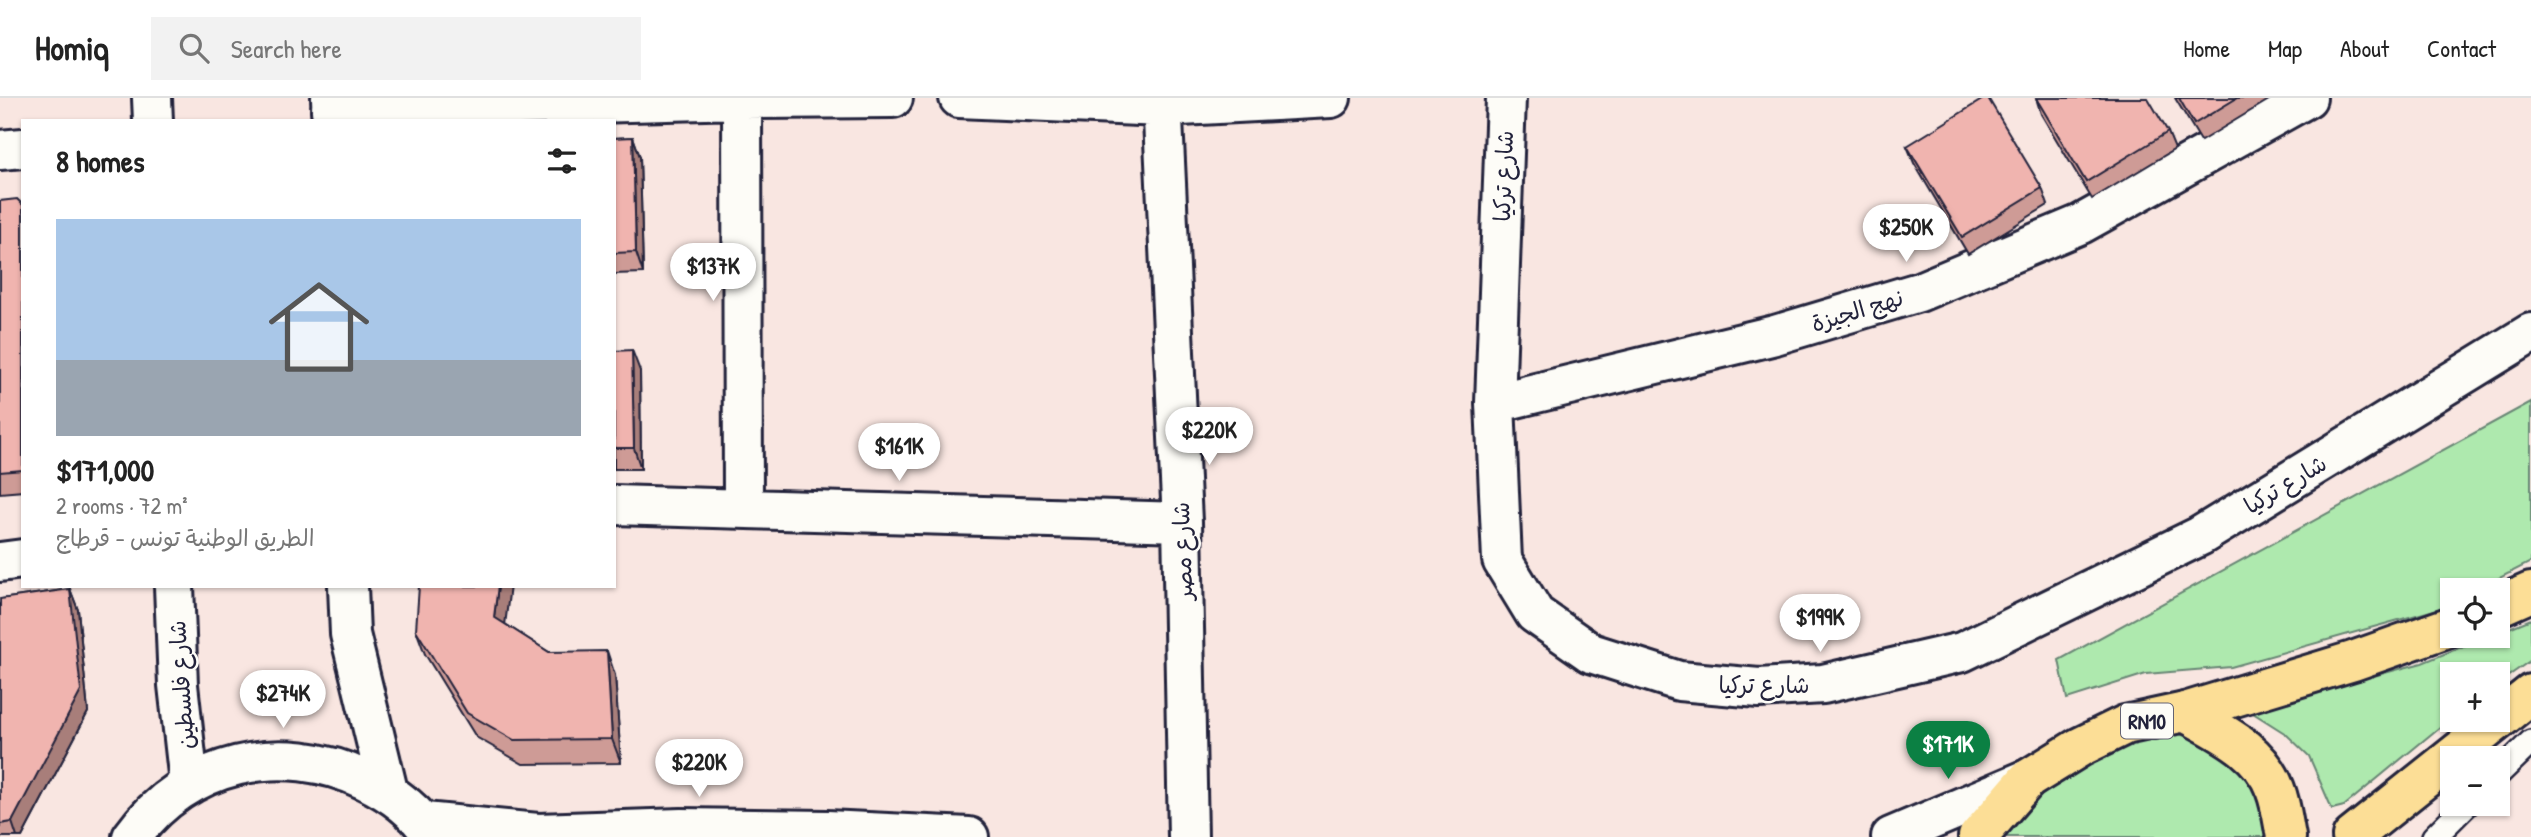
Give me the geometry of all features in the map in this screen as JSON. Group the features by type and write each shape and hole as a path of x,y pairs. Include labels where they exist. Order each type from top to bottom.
{"main road":[{"path":"2510,601 2531,592"},
{"name":"RN10","path":"1978,837 2028,779 2080,747 2125,725 2185,712 2353,661 2440,630"},
{"path":"2352,837 2531,694"},
{"name":"RN10","path":"2185,712 2252,753 2275,789 2286,837"}],"street":[{"path":"152,98 153,119"},
{"path":"331,110 743,99 893,98"},
{"path":"959,98 1162,103 1331,98"},
{"name":"شارع تركيا","path":"1506,98 1495,403 1502,560 1535,614 1591,653 1679,681 1759,688 1823,684 1962,653 2200,536 2531,333"},
{"name":"نهج الجيزة","path":"1495,403 1775,335 1919,292 2081,224 2307,98"},
{"path":"743,99 743,507"},
{"name":"شارع مصر","path":"1162,103 1182,522 1188,837"},
{"path":"0,150 21,148"},
{"path":"616,505 1182,522"},
{"path":"0,562 21,559"},
{"name":"شارع فلسطين","path":"174,588 178,685 189,783"},
{"path":"348,588 350,634 388,791"},
{"path":"132,837 146,816 189,783 237,764 289,759 341,768 388,791 428,829 538,834 694,828 827,830 969,837"},
{"path":"1891,837 2028,779"}],"lane":[{"path":"2510,762 2531,742"},
{"path":"2434,837 2455,816"}],"green space":[{"path":"2531,402 2531,562 2500,578 2440,578 2438,609 2231,667 2146,674 2067,699 2059,660"},
{"path":"2531,619 2531,660 2510,675 2510,662 2440,662 2440,727 2344,806 2332,809 2309,756 2286,734 2250,711 2254,702 2347,683 2422,663 2459,648 2510,648 2510,628"},
{"path":"2161,732 2203,738 2252,773 2273,837 2001,837 2024,810 2084,761"}],"building":[{"path":"1988,98 2042,188 1962,237 1907,146"},
{"path":"2036,98 2148,98 2168,132 2086,182"},
{"path":"2179,98 2237,98 2194,124"},
{"path":"633,137 636,252 616,253 616,138"},
{"path":"17,199 21,203 21,470 0,472 0,201"},
{"path":"632,350 634,448 616,448 616,351"},
{"path":"419,588 498,588 494,617 549,652 607,651 612,739 514,740 467,713 416,630"},
{"path":"70,589 81,691 12,822 0,824 0,599"}]}
